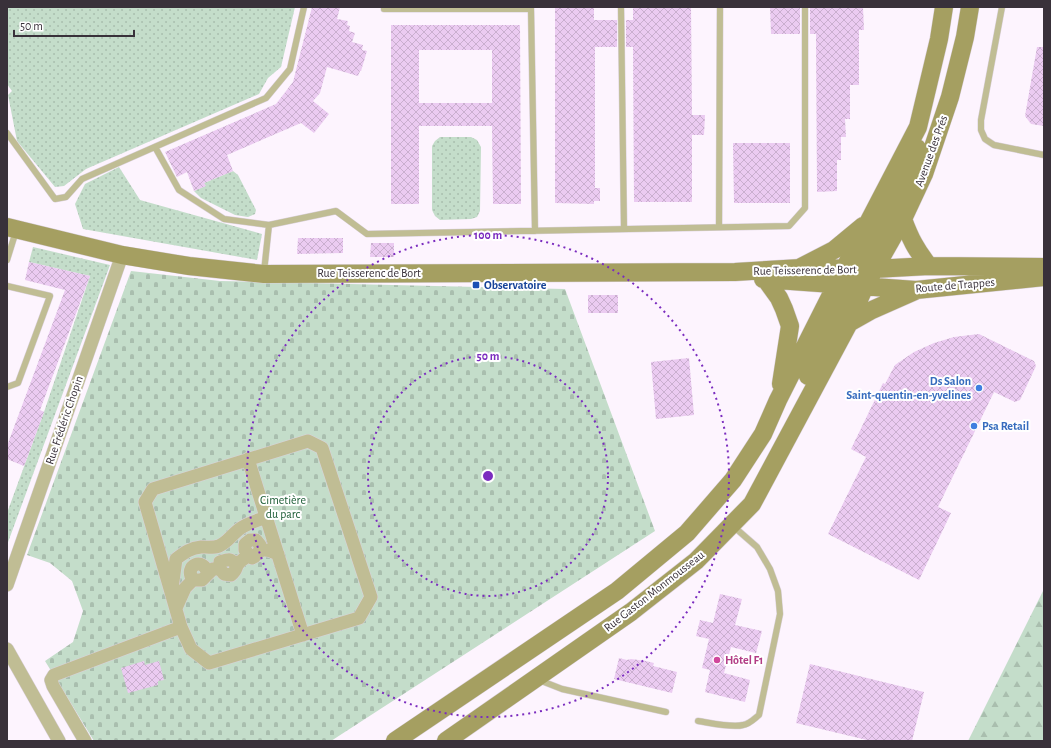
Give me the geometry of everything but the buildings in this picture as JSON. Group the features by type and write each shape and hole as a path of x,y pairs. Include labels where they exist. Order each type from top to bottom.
{"main road":[{"name":"Avenue des Prés","path":"860,269 868,222 918,127 939,39 944,7"},
{"name":"Avenue des Prés","path":"851,286 860,269 903,219 924,174 950,97 965,37 970,7"},
{"path":"800,416 794,405 873,241 905,182 922,134 918,127"},
{"path":"903,219 911,240 929,266"},
{"path":"801,268 834,250 868,222"},
{"name":"Rue Teisserenc de Bort","path":"12,228 122,254 189,266 264,274 735,272 801,268 860,269"},
{"name":"Route de Trappes","path":"860,269 929,266 1044,267"},
{"name":"Rue Teisserenc de Bort","path":"735,272 766,280 851,286"},
{"name":"Route de Trappes","path":"851,286 916,290 1044,277"},
{"path":"766,280 779,298 790,326 778,400"},
{"path":"778,400 851,286"},
{"name":"Rue Gaston Monmousseau","path":"446,741 655,594 696,561 752,504 849,324 851,286"},
{"path":"849,324 872,310 916,290"},
{"name":"Rue Gaston Monmousseau","path":"395,741 617,591 687,533 733,480 763,434 778,400"}],"street":[{"name":"Rue Frédéric Chopin","path":"7,585 122,254"},
{"path":"308,441 322,448 371,597 359,618 209,663 192,650 181,627 145,502 153,489 248,459 308,441"},
{"path":"248,459 303,635"},
{"path":"171,592 176,559 188,550 201,547 209,548 225,543 242,528 266,517"},
{"path":"176,608 185,588 193,580 190,576 190,570 193,566 198,564 203,565 207,569 214,572 220,562 228,559 232,560 237,565 243,559 254,553 266,550 278,554"},
{"path":"85,741 53,686 51,680 54,675 181,627"},
{"path":"7,649 58,741"}],"lane":[{"path":"7,133 55,199 66,197 82,179 266,98 290,69 304,7"},
{"path":"384,7 384,9 531,8 535,231"},
{"path":"621,7 624,229"},
{"path":"719,227 720,7"},
{"path":"156,147 179,190 224,219 269,226 336,211 367,234 789,226 805,208 805,7"},
{"path":"1002,7 981,120 981,130 985,139 994,145 1044,155"},
{"path":"264,274 269,226"},
{"path":"7,260 12,228"},
{"path":"7,286 50,296 18,383 7,387"},
{"path":"698,721 736,727 753,721 759,715 780,614 778,591 770,569 757,547 732,524"},
{"path":"536,679 562,689 666,712"}],"green space":[{"path":"7,7 295,7 281,67 268,78 259,94 86,169 64,186 55,187 17,141 8,95 12,91 7,84"},
{"path":"440,137 471,137 477,140 481,147 480,211 477,217 471,219 440,220 435,216 432,210 432,146"},
{"path":"119,167 140,200 262,234 257,260 83,229 75,204 85,184"},
{"path":"233,171 238,175 256,210 255,214 248,217 235,215 201,198 194,191 205,186 204,183"},
{"path":"33,247 110,265 7,545 7,513 44,412 90,276 29,262"},
{"name":"Cimetière du parc","path":"131,271 220,281 565,289 655,531 331,741 94,741 45,661 73,642 83,611 72,581 50,563 27,555"},
{"path":"1044,589 1044,741 968,741"}],"place":[{"name":"Observatoire","path":"476,285"},
{"name":"Ds Salon Saint-quentin-en-yvelines","path":"979,388"},
{"name":"Psa Retail","path":"974,426"},
{"name":"Hôtel F1","path":"717,660"}]}
